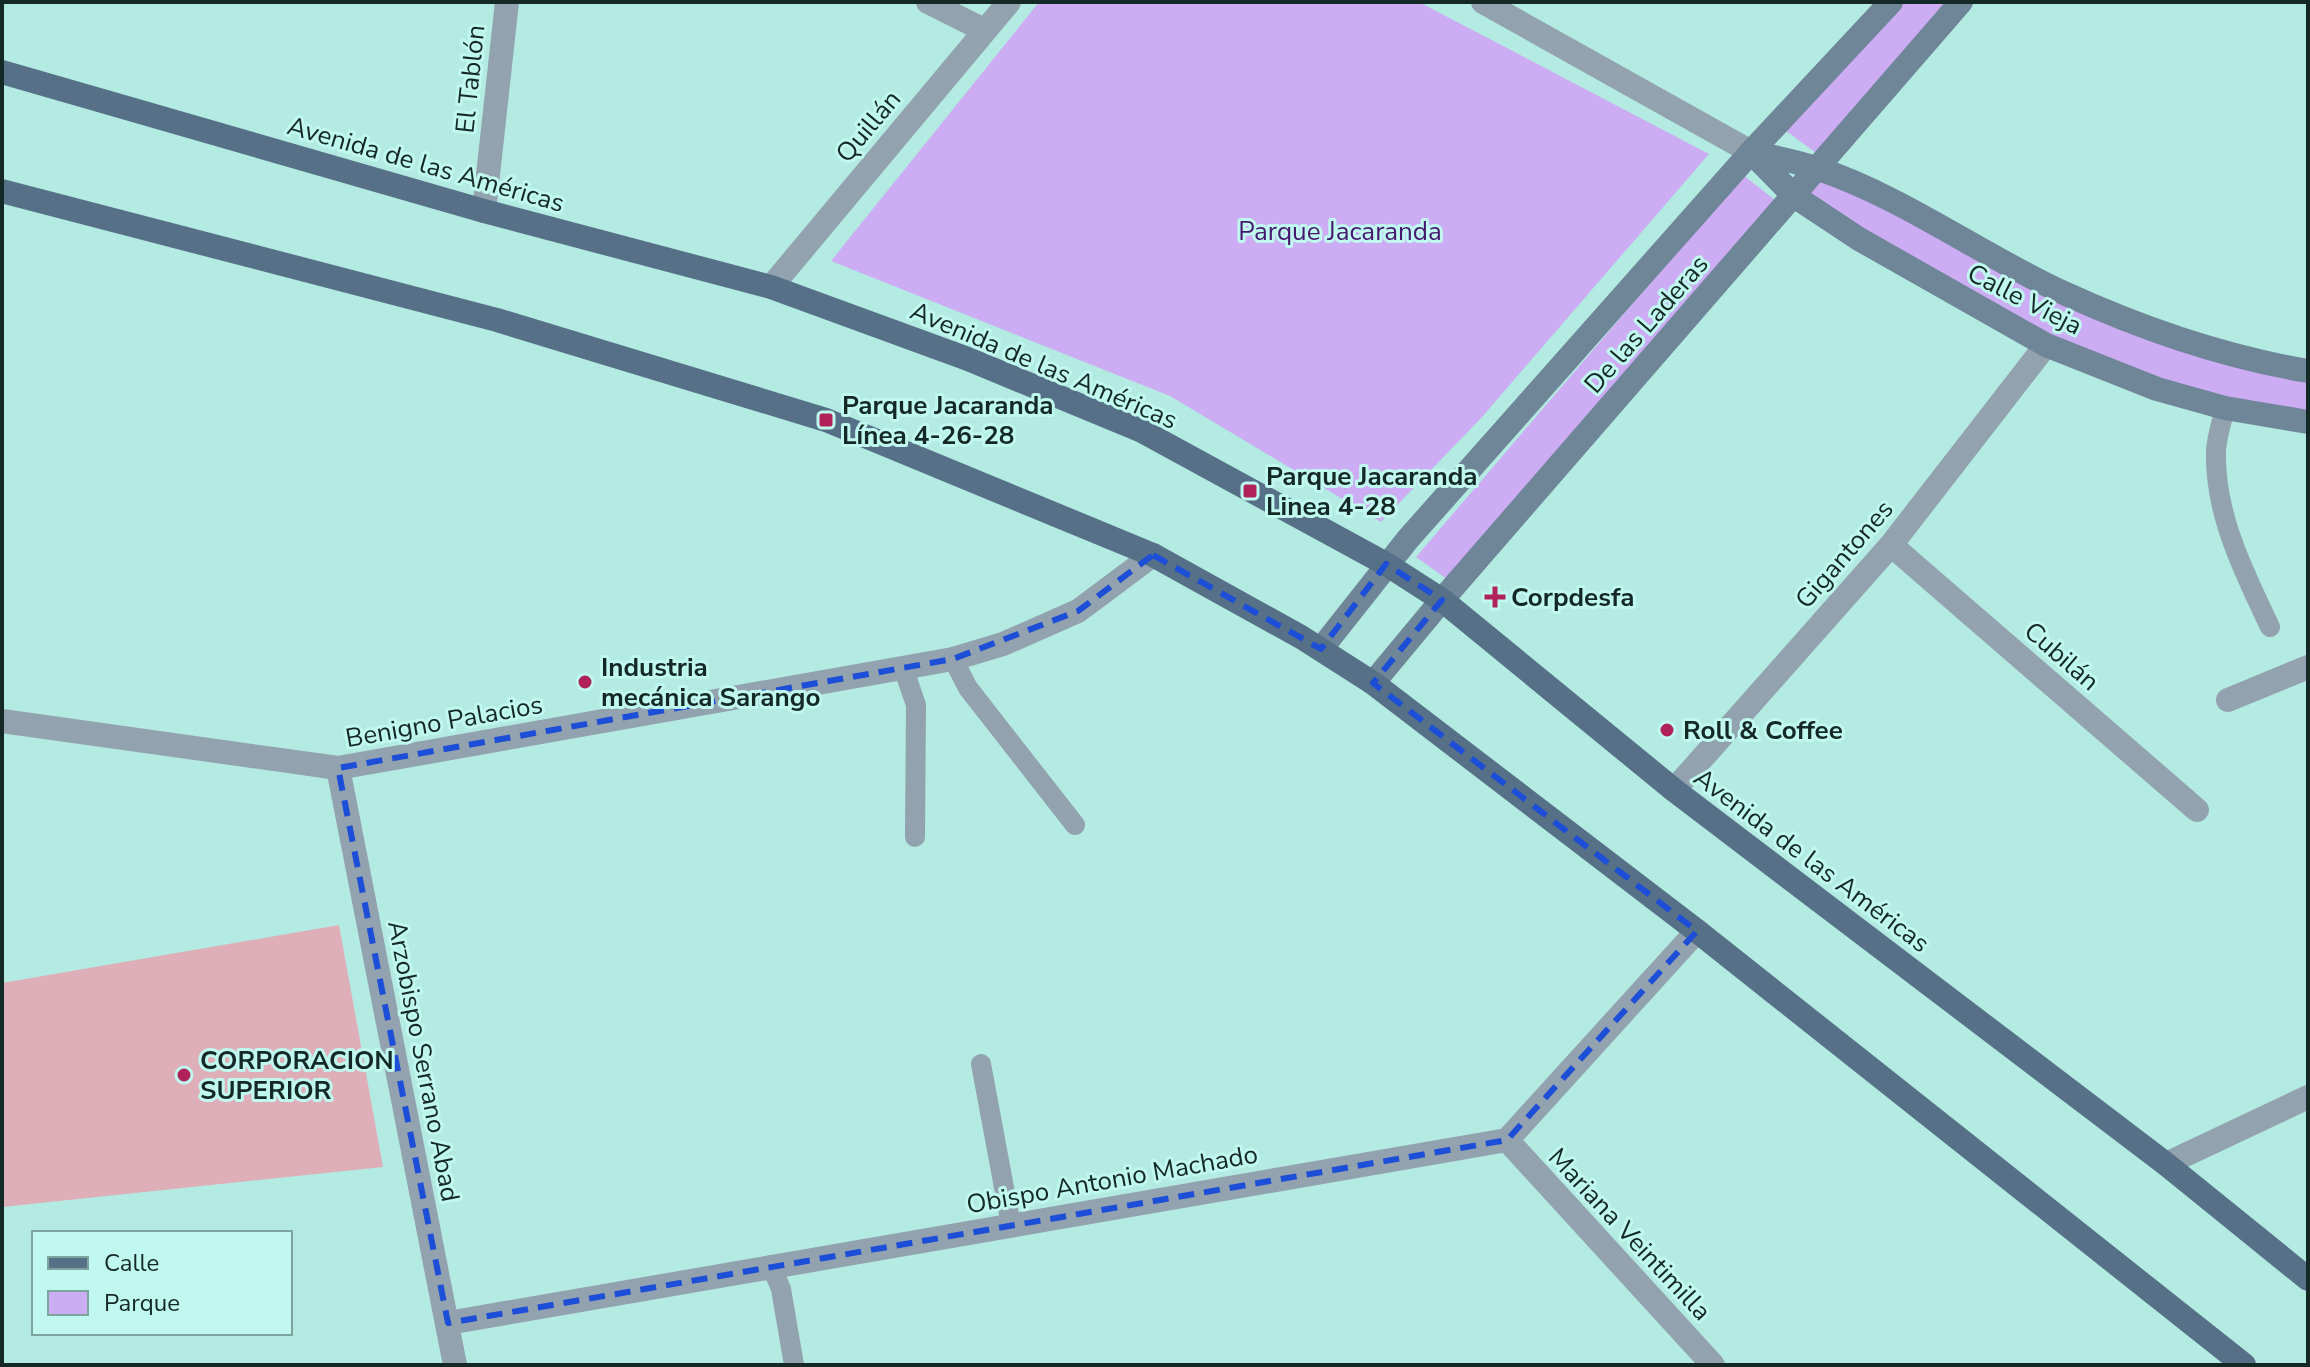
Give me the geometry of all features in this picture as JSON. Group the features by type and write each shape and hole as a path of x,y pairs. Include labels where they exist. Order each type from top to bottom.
{"main road":[{"name":"De las Laderas","path":"1321,649 1386,564 1751,152 1891,2"},
{"name":"De las Laderas","path":"1373,683 1961,2"},
{"name":"Avenida de las Américas","path":"2,72 484,211 771,287 968,359 1142,431 1386,564 1442,600 1674,790 2166,1164 2308,1279"},
{"name":"Calle Vieja","path":"1751,152 1818,168 2065,293 2154,330 2224,353 2308,371"},
{"name":"Calle Vieja","path":"1751,152 1794,196 1859,239 2046,345 2157,389 2225,408 2308,422"},
{"path":"2,191 497,320 826,420 1153,555 1321,649 1373,683 1697,931 2244,1365"}],"street":[{"name":"El Tablón","path":"484,211 507,2"},
{"path":"928,2 984,30"},
{"name":"Quillán","path":"771,287 1009,2"},
{"name":"Calle Vieja","path":"1483,2 1751,152"},
{"name":"Gigantones","path":"1674,790 1891,545 2046,345"},
{"name":"Cubilán","path":"1891,545 2197,810"},
{"name":"Benigno Palacios","path":"2,721 338,768 953,659 1003,644 1078,611 1153,555"},
{"path":"2228,700 2308,667"},
{"name":"Arzobispo Serrano Abad","path":"338,768 455,1365"},
{"path":"1507,1140 1697,931"},
{"path":"2166,1164 2308,1097"},
{"name":"Obispo Antonio Machado","path":"448,1323 1507,1140"},
{"name":"Mariana Veintimilla","path":"1507,1140 1713,1365"}],"lane":[{"path":"2225,408 2216,449 2220,498 2236,555 2270,627"},
{"path":"953,659 968,688 1075,825"},
{"path":"904,670 916,705 915,837"},
{"path":"981,1064 1011,1225"},
{"path":"771,1265 781,1289 794,1365"}],"highlighted area":[{"path":"1153,555 1321,649 1386,564 1442,600 1373,683 1697,931 1507,1140 448,1323 338,768 953,659 1078,611"}],"green space":[{"name":"Parque Jacaranda","path":"1039,2 1419,2 1709,154 1482,417 1381,522 1170,396 831,261"},
{"path":"1903,2 1950,2 1819,155 1786,131"},
{"path":"1818,168 2065,293 2308,371 2308,422 2046,345 1794,196"},
{"path":"1743,175 1775,200 1447,579 1416,557"}],"building":[{"name":"CORPORACION SUPERIOR","path":"339,925 383,1167 2,1207 2,983"}],"place":[{"name":"Parque Jacaranda Línea 4-26-28","path":"826,420"},
{"name":"Parque Jacaranda Linea 4-28","path":"1250,491"},
{"name":"Corpdesfa","path":"1495,597"},
{"name":"Industria mecánica Sarango","path":"585,682"},
{"name":"Roll & Coffee","path":"1667,730"},
{"name":"CORPORACION SUPERIOR","path":"184,1075"}]}
